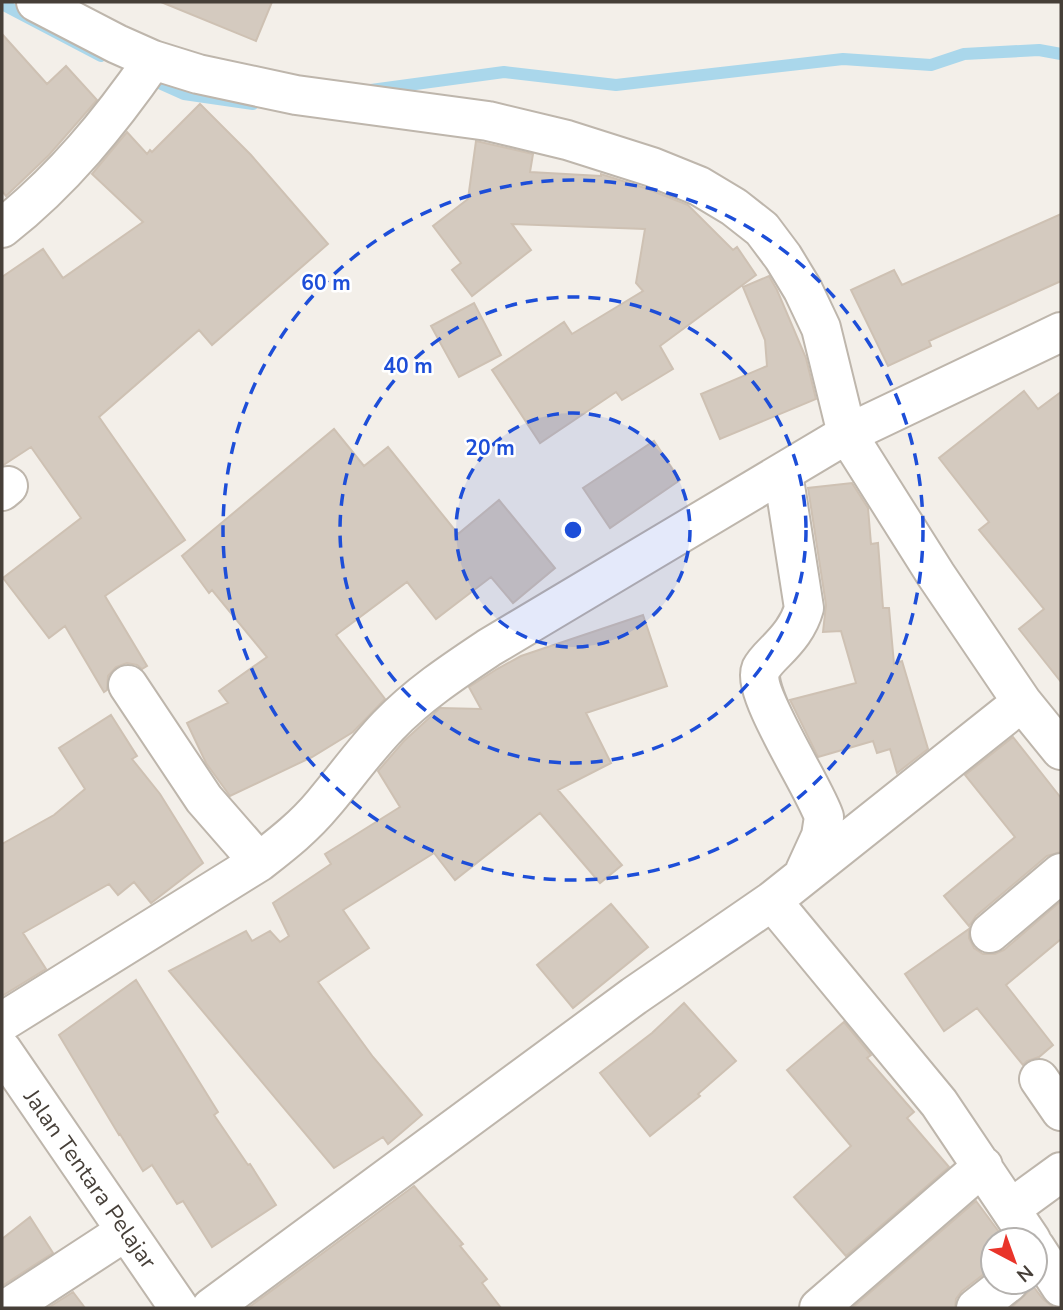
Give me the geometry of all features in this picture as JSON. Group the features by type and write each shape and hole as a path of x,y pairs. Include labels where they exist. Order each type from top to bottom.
{"street":[{"path":"36,2 117,44 153,60 198,74 296,95 488,121 568,140 652,167 734,207 762,229 803,290 821,328 848,434 936,575 1022,702 1061,750"},
{"path":"2,228 29,207 97,136 153,60"},
{"path":"2,1022 260,862 292,837 322,806 412,702 447,675 542,614 848,434 1061,332"},
{"path":"783,472 804,608 801,621 761,669 759,679 769,706 824,817 821,836 802,876"},
{"path":"128,685 204,799 260,862"},
{"path":"211,1308 634,996 772,901 1022,702"},
{"path":"990,933 1061,873"},
{"path":"772,901 939,1103 1021,1226"},
{"name":"Jalan Tentara Pelajar","path":"2,1050 179,1308"},
{"path":"1039,1079 1061,1111"},
{"path":"819,1308 983,1167"},
{"path":"1024,1199 1061,1172"},
{"path":"8,1308 126,1231"},
{"path":"976,1308 991,1296"}],"building":[{"path":"161,2 272,2 256,41"},
{"path":"2,34 47,84 66,66 97,100 49,155 6,196 2,191"},
{"path":"200,104 251,155 328,244 212,345 199,330 99,417 185,540 105,596 147,666 142,669 127,663 116,667 108,676 107,690 104,692 65,626 49,638 3,578 81,518 31,447 2,466 2,277 43,249 63,278 143,222 92,174 127,132 147,154"},
{"path":"476,141 533,154 530,172 601,174 688,205 733,250 737,247 756,275 660,346 673,369 622,400 616,392 540,443 492,370 564,322 572,334 643,291 636,283 645,229 512,224 531,250 472,296 452,270 461,263 433,226 468,199"},
{"path":"1061,214 1061,281 929,341 931,346 888,366 851,290 894,270 902,285"},
{"path":"769,276 806,358 816,399 720,439 701,394 767,366 765,340 743,287"},
{"path":"474,303 501,355 459,377 431,326"},
{"path":"1024,391 1038,409 1061,392 1061,682 1019,629 1044,609 979,530 989,522 939,458"},
{"path":"334,429 364,466 388,447 458,534 499,500 555,568 513,603 491,577 436,619 407,582 336,635 385,699 353,732 312,757 230,796 206,763 187,723 228,703 219,691 267,657 212,590 209,593 182,556"},
{"path":"654,441 680,480 610,528 583,488"},
{"path":"852,483 868,508 871,544 878,543 883,608 889,608 894,664 902,661 928,749 897,773 890,749 877,753 873,741 818,757 790,700 856,683 841,631 823,632 826,605 808,488"},
{"path":"643,615 667,686 586,713 611,763 558,790 622,865 600,883 540,813 455,880 434,853 343,910 369,948 318,982 373,1057 422,1115 388,1144 383,1137 334,1168 169,971 246,931 252,941 270,931 280,942 289,936 273,903 331,864 325,854 400,807 378,771 404,741 440,708 481,709 469,687 497,669 521,656"},
{"path":"111,715 137,756 132,759 160,794 203,863 151,903 134,882 118,895 109,884 23,933 46,969 2,996 2,844 54,815 85,789 59,748"},
{"path":"1013,737 1061,798 1061,852 1047,856 976,916 969,926 944,896 1015,837 965,775"},
{"path":"1061,901 1061,939 1006,985 1053,1045 1039,1057 1023,1065 977,1008 944,1031 905,974 969,929 969,938 974,948 983,954 995,954 1004,950"},
{"path":"611,904 648,947 573,1008 537,965"},
{"path":"136,980 218,1112 214,1115 276,1205 212,1247 183,1201 177,1204 152,1165 143,1171 59,1035"},
{"path":"684,1003 736,1061 698,1094 700,1096 650,1136 600,1073 652,1033"},
{"path":"844,1022 871,1055 867,1058 914,1112 907,1118 949,1167 846,1256 794,1197 851,1146 787,1070"},
{"path":"414,1186 463,1244 460,1246 487,1279 482,1283 501,1308 248,1308"},
{"path":"976,1201 995,1226 979,1226 979,1278 962,1291 956,1299 955,1308 852,1308"},
{"path":"30,1217 53,1253 2,1286 2,1239"},
{"path":"73,1292 85,1308 48,1308"},
{"path":"1024,1296 1041,1296 1054,1308 1011,1308"}],"waterway":[{"path":"2,4 101,56"},
{"path":"371,90 504,72 616,85 843,59 931,65 964,54 1039,50 1061,54"},
{"path":"146,77 184,94 253,104"}]}
